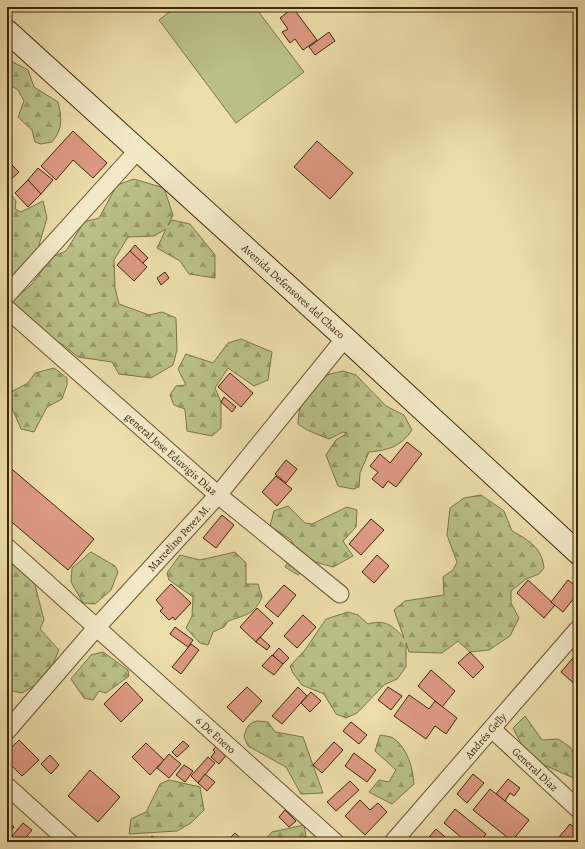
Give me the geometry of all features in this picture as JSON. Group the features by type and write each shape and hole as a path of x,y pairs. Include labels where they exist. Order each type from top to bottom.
{"main road":[{"name":"Avenida Defensores del Chaco","path":"7,31 345,338 578,553"}],"street":[{"path":"7,295 138,150"},
{"name":"general Jose Eduvigis Diaz","path":"7,309 218,495 340,594"},
{"name":"Marcelino Perez M.","path":"7,731 96,628 218,495 345,338"},
{"name":"6 De Enero","path":"7,547 335,842"},
{"name":"Andrés Gelly","path":"393,842 578,629"},
{"name":"General Diaz","path":"492,729 578,809"},
{"path":"7,786 69,842"}],"green space":[{"path":"176,7 255,7 304,72 236,123 159,20"},
{"path":"7,59 28,70 34,87 58,102 61,123 58,133 52,142 41,144 35,142 32,130 18,117 24,101 18,90 7,83"},
{"path":"134,179 164,188 173,215 168,225 172,220 190,224 215,255 215,278 189,274 180,261 157,248 166,229 154,236 128,237 114,260 115,288 119,304 149,315 162,312 176,318 177,350 173,365 151,378 119,374 112,362 78,357 62,344 41,341 10,303 32,284 52,257 66,251 84,222 99,218 117,185"},
{"path":"7,189 16,201 15,209 21,212 43,201 47,218 37,252 7,286"},
{"path":"241,339 272,352 268,380 254,386 228,368 215,388 221,402 221,428 212,436 187,431 185,409 174,405 170,395 176,386 186,385 178,369 186,354 213,363 228,343"},
{"path":"54,368 67,378 67,385 62,399 47,407 34,432 21,429 8,399 11,392 28,383 35,373"},
{"path":"343,371 356,375 386,406 404,415 412,430 408,436 394,447 369,452 360,473 359,487 353,489 338,486 326,455 336,440 347,433 343,432 329,439 307,430 298,424 301,404 307,391 315,380 329,374"},
{"path":"481,495 504,511 512,531 534,545 543,561 544,568 539,574 526,579 511,591 511,603 519,618 510,636 489,650 470,652 458,641 442,653 409,652 406,643 406,667 397,679 384,685 357,713 346,718 336,714 324,694 302,685 293,673 290,666 305,650 326,619 348,612 358,615 368,624 380,622 389,625 404,638 394,610 405,601 444,595 443,577 453,570 457,562 447,535 450,508 464,498"},
{"path":"288,506 305,523 312,524 347,507 357,510 356,527 343,541 353,556 333,567 315,562 298,575 285,567 296,548 291,540 270,526 274,511"},
{"path":"7,551 30,565 44,620 40,629 59,650 47,678 22,693 7,690"},
{"path":"91,552 115,566 118,572 111,590 95,604 83,603 71,582 72,568"},
{"path":"235,552 246,563 246,584 258,584 262,597 256,608 248,614 228,621 224,627 213,632 208,645 200,643 186,628 192,616 193,597 169,580 167,573 180,555 200,560"},
{"path":"103,652 128,670 129,676 106,693 99,691 93,700 84,698 71,679 91,655"},
{"path":"525,716 542,740 558,739 570,747 576,756 576,779 535,761 525,751 513,728"},
{"path":"257,721 268,722 275,732 303,737 323,793 301,794 286,767 248,746 244,737 246,731 249,725"},
{"path":"380,735 392,737 398,742 406,752 412,771 414,784 392,804 369,792 379,780 389,782 396,770 375,751"},
{"path":"169,780 200,787 204,810 191,823 177,831 129,834 131,819 146,812 160,784"},
{"path":"304,825 307,842 263,842 272,832"}],"building":[{"path":"293,8 317,40 303,50 295,39 290,43 282,32 288,29 280,18"},
{"path":"329,32 335,41 315,55 309,47"},
{"path":"7,95 12,100 7,105"},
{"path":"73,131 107,163 93,178 73,160 56,180 41,166"},
{"path":"317,141 353,173 330,199 294,167"},
{"path":"10,163 19,172 7,183 7,166"},
{"path":"38,168 53,180 41,194 27,181"},
{"path":"28,180 41,194 28,207 15,193"},
{"path":"135,245 148,258 142,264 130,251"},
{"path":"130,251 147,267 134,281 117,265"},
{"path":"165,272 169,278 161,285 157,278"},
{"path":"230,373 253,393 241,407 218,387"},
{"path":"224,397 236,407 232,412 221,402"},
{"path":"407,442 422,454 396,487 388,481 383,488 372,479 378,472 370,466 380,454 390,463"},
{"path":"286,460 297,469 286,483 275,474"},
{"path":"7,465 94,539 68,570 7,518"},
{"path":"276,476 292,489 277,506 262,492"},
{"path":"222,515 234,525 216,548 203,538"},
{"path":"371,519 384,530 361,555 349,544"},
{"path":"377,555 389,566 374,583 362,572"},
{"path":"528,580 555,605 544,618 517,593"},
{"path":"568,580 578,588 578,593 563,612 551,602"},
{"path":"171,584 191,603 175,620 173,617 169,620 160,611 163,608 156,600"},
{"path":"284,585 296,595 278,617 265,606"},
{"path":"257,608 273,623 256,642 240,627"},
{"path":"303,615 316,627 297,648 284,636"},
{"path":"175,627 193,640 188,647 170,634"},
{"path":"260,637 270,646 267,650 256,642"},
{"path":"191,644 199,650 181,674 172,667"},
{"path":"279,648 289,658 282,665 273,655"},
{"path":"470,652 484,667 473,678 458,663"},
{"path":"578,652 578,687 561,672"},
{"path":"272,655 283,664 274,675 262,666"},
{"path":"431,670 455,691 442,707 418,686"},
{"path":"126,682 143,700 121,722 104,704"},
{"path":"247,687 262,701 243,722 227,707"},
{"path":"298,687 307,696 282,724 272,716"},
{"path":"388,687 402,696 391,710 378,700"},
{"path":"311,692 321,701 310,712 301,703"},
{"path":"409,695 429,709 435,701 457,718 446,734 435,726 426,739 394,716"},
{"path":"351,722 367,735 359,744 343,731"},
{"path":"19,740 39,760 22,776 7,761 7,752"},
{"path":"183,741 189,746 177,757 172,752"},
{"path":"334,742 343,750 322,773 313,765"},
{"path":"146,743 164,760 150,775 132,757"},
{"path":"219,743 229,752 219,764 211,757 215,752 213,750"},
{"path":"354,753 376,770 367,782 345,766"},
{"path":"169,754 181,764 169,778 157,768"},
{"path":"50,755 59,765 51,774 41,764"},
{"path":"208,757 215,763 198,783 191,776"},
{"path":"184,765 193,771 185,782 176,775"},
{"path":"90,770 120,797 98,822 68,796"},
{"path":"205,774 215,782 207,791 198,783"},
{"path":"473,774 484,783 467,803 457,794"},
{"path":"508,779 520,788 514,796 510,793 505,801 496,794"},
{"path":"350,781 359,790 336,811 327,802"},
{"path":"490,789 529,820 512,841 473,810"},
{"path":"360,800 370,810 378,803 387,812 365,835 345,816"},
{"path":"455,809 486,834 480,842 467,842 444,823"},
{"path":"285,810 296,821 289,827 279,817"},
{"path":"7,813 12,817 8,822 14,827 7,835"},
{"path":"23,823 32,830 22,842 7,842"},
{"path":"570,824 578,831 578,839 575,842 555,842"},
{"path":"436,829 451,842 425,842"},
{"path":"235,833 245,842 226,842"},
{"path":"152,836 159,842 148,842"}]}
